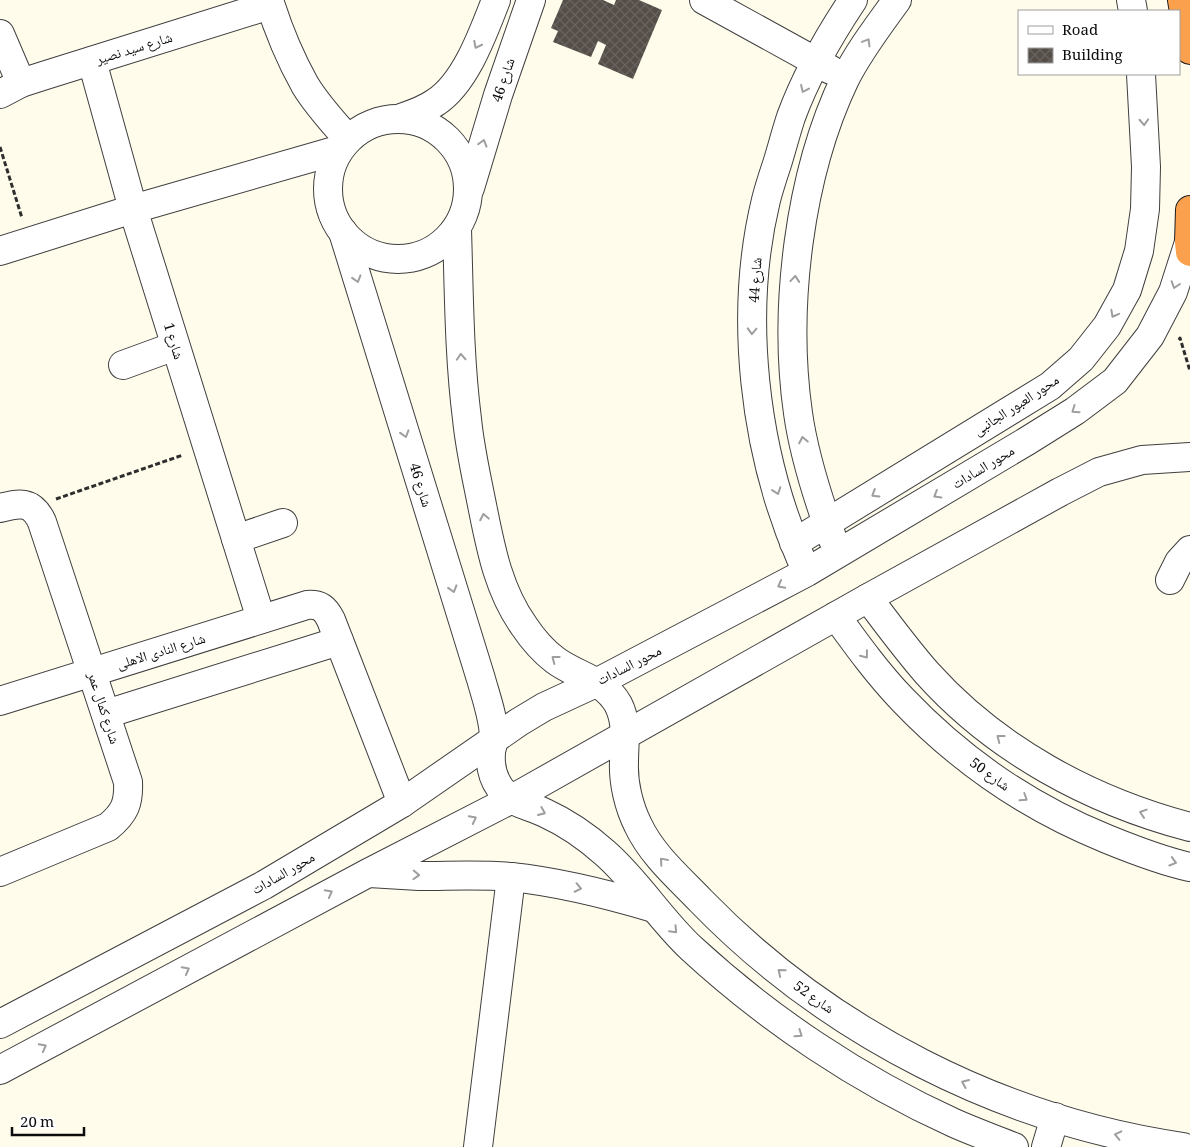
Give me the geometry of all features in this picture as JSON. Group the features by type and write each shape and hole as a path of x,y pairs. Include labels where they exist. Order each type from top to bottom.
{"highway":[{"path":"1182,0 1190,50"},
{"path":"1190,210 1190,244"}],"street":[{"path":"0,251 343,144 372,124 420,112 438,101 452,87 465,69 484,32 496,0"},
{"name":"شارع 46","path":"470,190 498,95 531,0"},
{"path":"704,0 846,78"},
{"name":"شارع 44","path":"807,572 794,543 772,477 758,408 752,339 754,269 766,200 792,116 816,62 853,0"},
{"path":"838,553 808,462 798,413 793,363 792,313 796,263 814,164 824,129 846,78 873,33 897,0"},
{"path":"269,2 290,53 306,85 343,144"},
{"name":"شارع سيد نصير","path":"10,89 269,2"},
{"path":"0,34 10,89"},
{"name":"شارع 1","path":"92,61 133,209 261,620"},
{"name":"محور العبور الجانبى","path":"794,543 1050,386 1081,359 1107,326 1127,290 1140,242 1145,209 1146,167 1141,75"},
{"path":"343,144 328,179 328,193 330,208 343,232 354,244 368,253 384,258 417,257 432,251 446,241 457,229 466,210 470,190 467,172 461,155 450,140 436,128 419,121 401,118"},
{"path":"457,229 460,326 467,420 489,542 497,571 507,598 522,624 537,643 555,660 575,672 598,682"},
{"name":"شارع 46","path":"343,232 481,679 490,711 494,738"},
{"name":"محور السادات","path":"0,1024 264,885 402,803 494,738 544,707 598,682 807,572 1075,411 1115,381 1150,336 1173,292 1190,244"},
{"path":"123,365 175,346"},
{"path":"0,1070 368,873 510,800 1060,492 1099,472 1142,460 1190,457"},
{"path":"0,508 14,504 23,504 31,507"},
{"name":"شارع كمال عمر","path":"0,872 108,827 125,808 129,795 128,782 42,522 38,513 31,507"},
{"path":"236,539 283,523"},
{"path":"1170,580 1179,562 1190,550"},
{"path":"868,598 928,674 964,709 1004,742 1047,770 1092,793 1140,812 1190,827"},
{"name":"شارع النادى الاهلى","path":"0,701 307,605 315,604 327,612 339,641"},
{"name":"شارع 50","path":"836,616 902,699 942,738 985,772 1031,803 1081,829 1132,850 1190,867"},
{"path":"106,714 339,641 402,803"},
{"name":"شارع 52","path":"598,682 618,704 624,719 626,734 624,773 628,796 638,826 653,849 676,875 750,947 832,1010 876,1038 922,1063 969,1085 1055,1117 1086,1137 1116,1134 1183,1147"},
{"path":"494,738 491,752 494,778 510,800 544,812 577,830 606,853 690,947 730,982 772,1015 860,1074 907,1100 955,1123 1014,1147"},
{"path":"368,873 419,876 465,874 511,877 608,894 654,908"},
{"path":"478,1147 511,877"},
{"path":"1046,1147 1055,1117"}],"path":[{"path":"0,147 29,242"},
{"path":"31,507 207,447"}],"building":[{"path":"563,0 603,0 614,5 616,0 639,0 662,10 633,79 598,64 606,45 598,41 591,57 553,42 558,31 551,28"}]}
